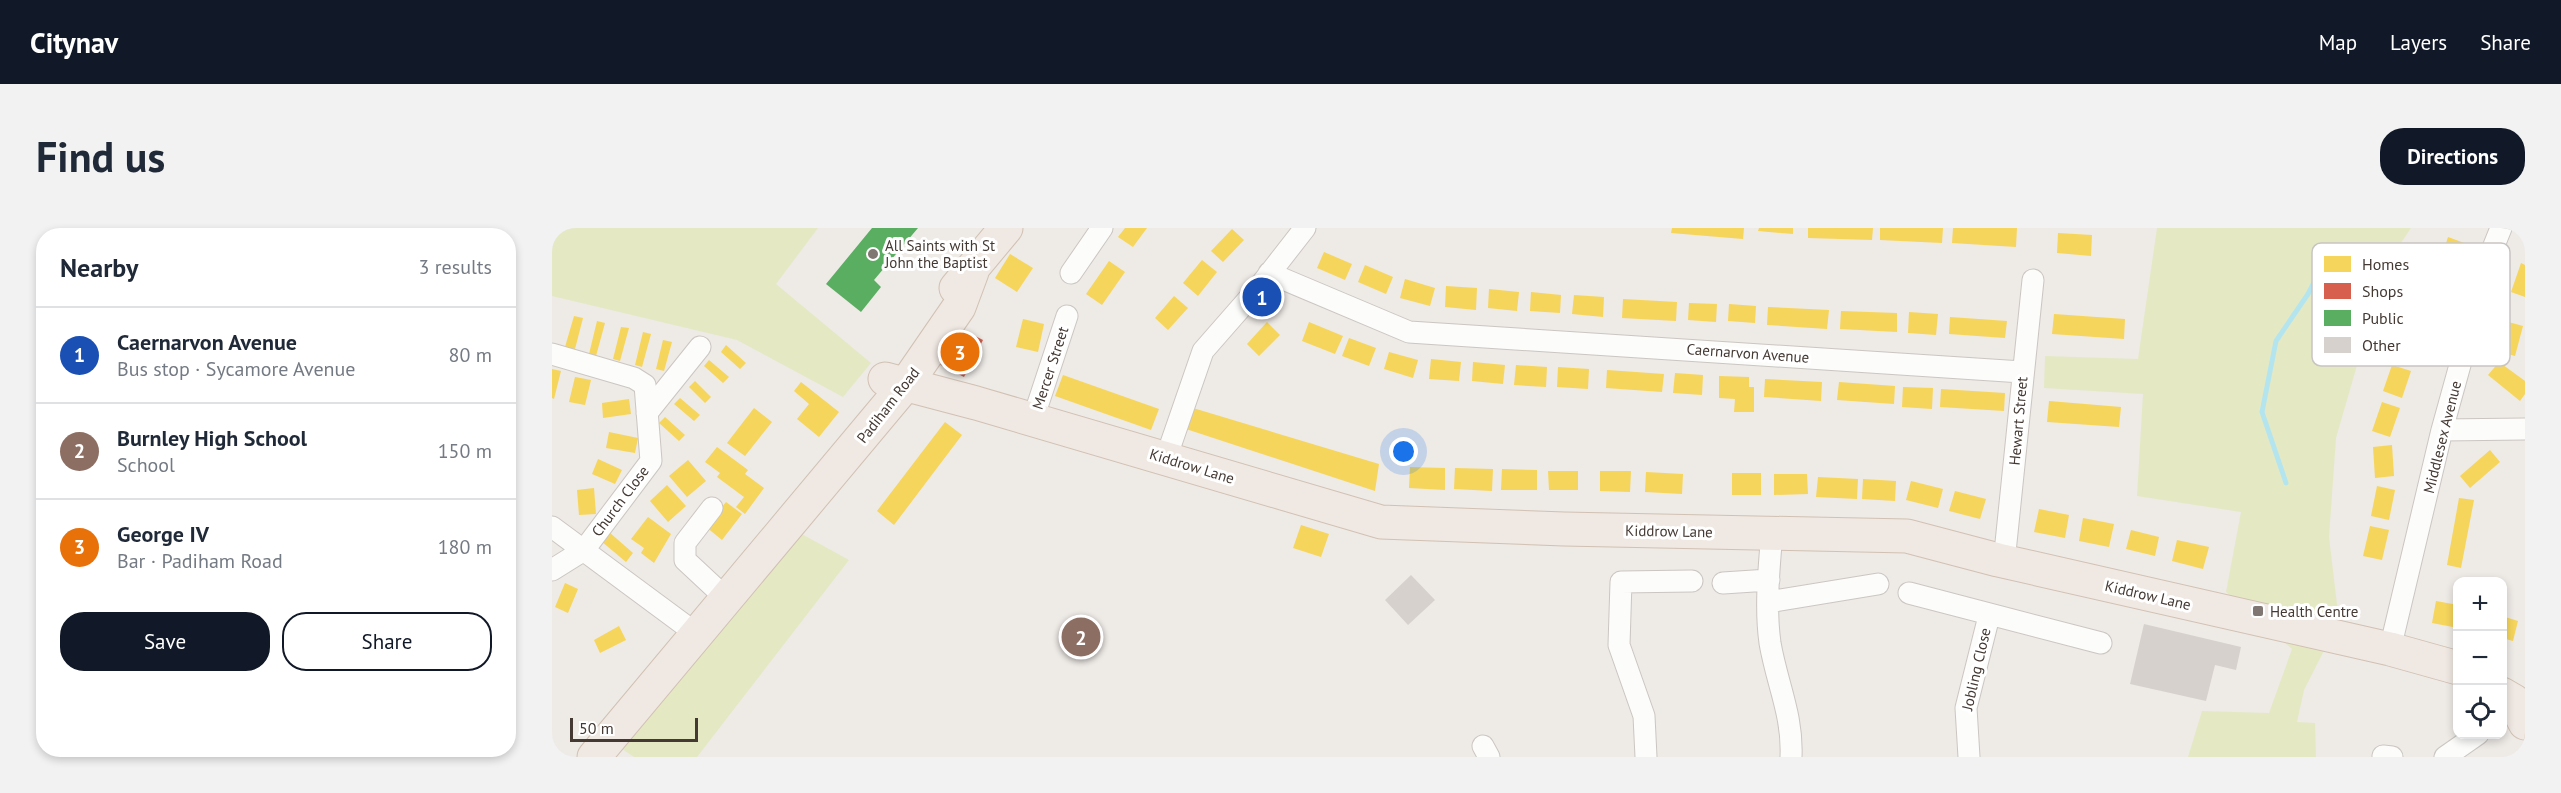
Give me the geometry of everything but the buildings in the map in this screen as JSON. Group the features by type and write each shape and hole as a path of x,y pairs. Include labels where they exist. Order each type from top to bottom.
{"main road":[{"name":"Padiham Road","path":"594,757 789,527 896,381 959,307 972,272 1006,228"},
{"name":"Kiddrow Lane","path":"896,381 1382,522 1564,529 1907,536 2004,562 2390,649 2453,667"}],"street":[{"path":"1071,273 1102,228"},
{"path":"1166,458 1203,351 1305,228"},
{"name":"Middlesex Avenue","path":"2495,243 2501,228"},
{"name":"Caernarvon Avenue","path":"1269,273 1409,332 2022,372"},
{"name":"Hewart Street","path":"2004,562 2033,280"},
{"name":"Mercer Street","path":"1033,419 1067,316"},
{"path":"647,413 700,347"},
{"name":"Church Close","path":"552,354 634,378 645,385 651,460 584,550"},
{"name":"Middlesex Avenue","path":"2390,649 2442,430 2460,366"},
{"path":"2442,430 2525,429"},
{"path":"712,508 685,543 685,560 716,588 730,597"},
{"name":"Church Close","path":"552,527 698,635"},
{"path":"1772,532 1768,602 1771,647 1789,715 1791,757"},
{"path":"552,570 584,550"},
{"path":"1723,583 1769,580"},
{"path":"1646,757 1644,717 1619,645 1621,582 1692,581"},
{"path":"1768,602 1878,584"},
{"path":"1909,593 1989,616 2101,643"},
{"name":"Jobling Close","path":"1969,757 1966,708 1989,616"},
{"path":"2445,757 2472,739"},
{"path":"2384,756 2392,757"}],"green space":[{"path":"552,228 818,228 776,284 871,363 843,397 737,340 552,296"},
{"path":"2157,228 2411,228 2401,243 2312,243 2312,366 2357,366 2336,438 2329,537 2339,621 2304,690 2297,722 2315,723 2316,757 2188,757 2202,711 2269,713 2292,649 2226,592 2241,512 2137,496 2143,394 2044,388 2045,356 2138,359"},
{"path":"789,527 849,560 697,757 634,757 609,740"}],"waterway":[{"path":"2286,483 2262,412 2276,341 2312,286"}],"place":[{"name":"All Saints with St John the Baptist","path":"873,254"},
{"name":"Caernarvon Avenue","path":"1262,297"},
{"name":"George IV","path":"960,352"},
{"name":"Health Centre","path":"2258,611"},
{"name":"Burnley High School","path":"1081,637"}]}
